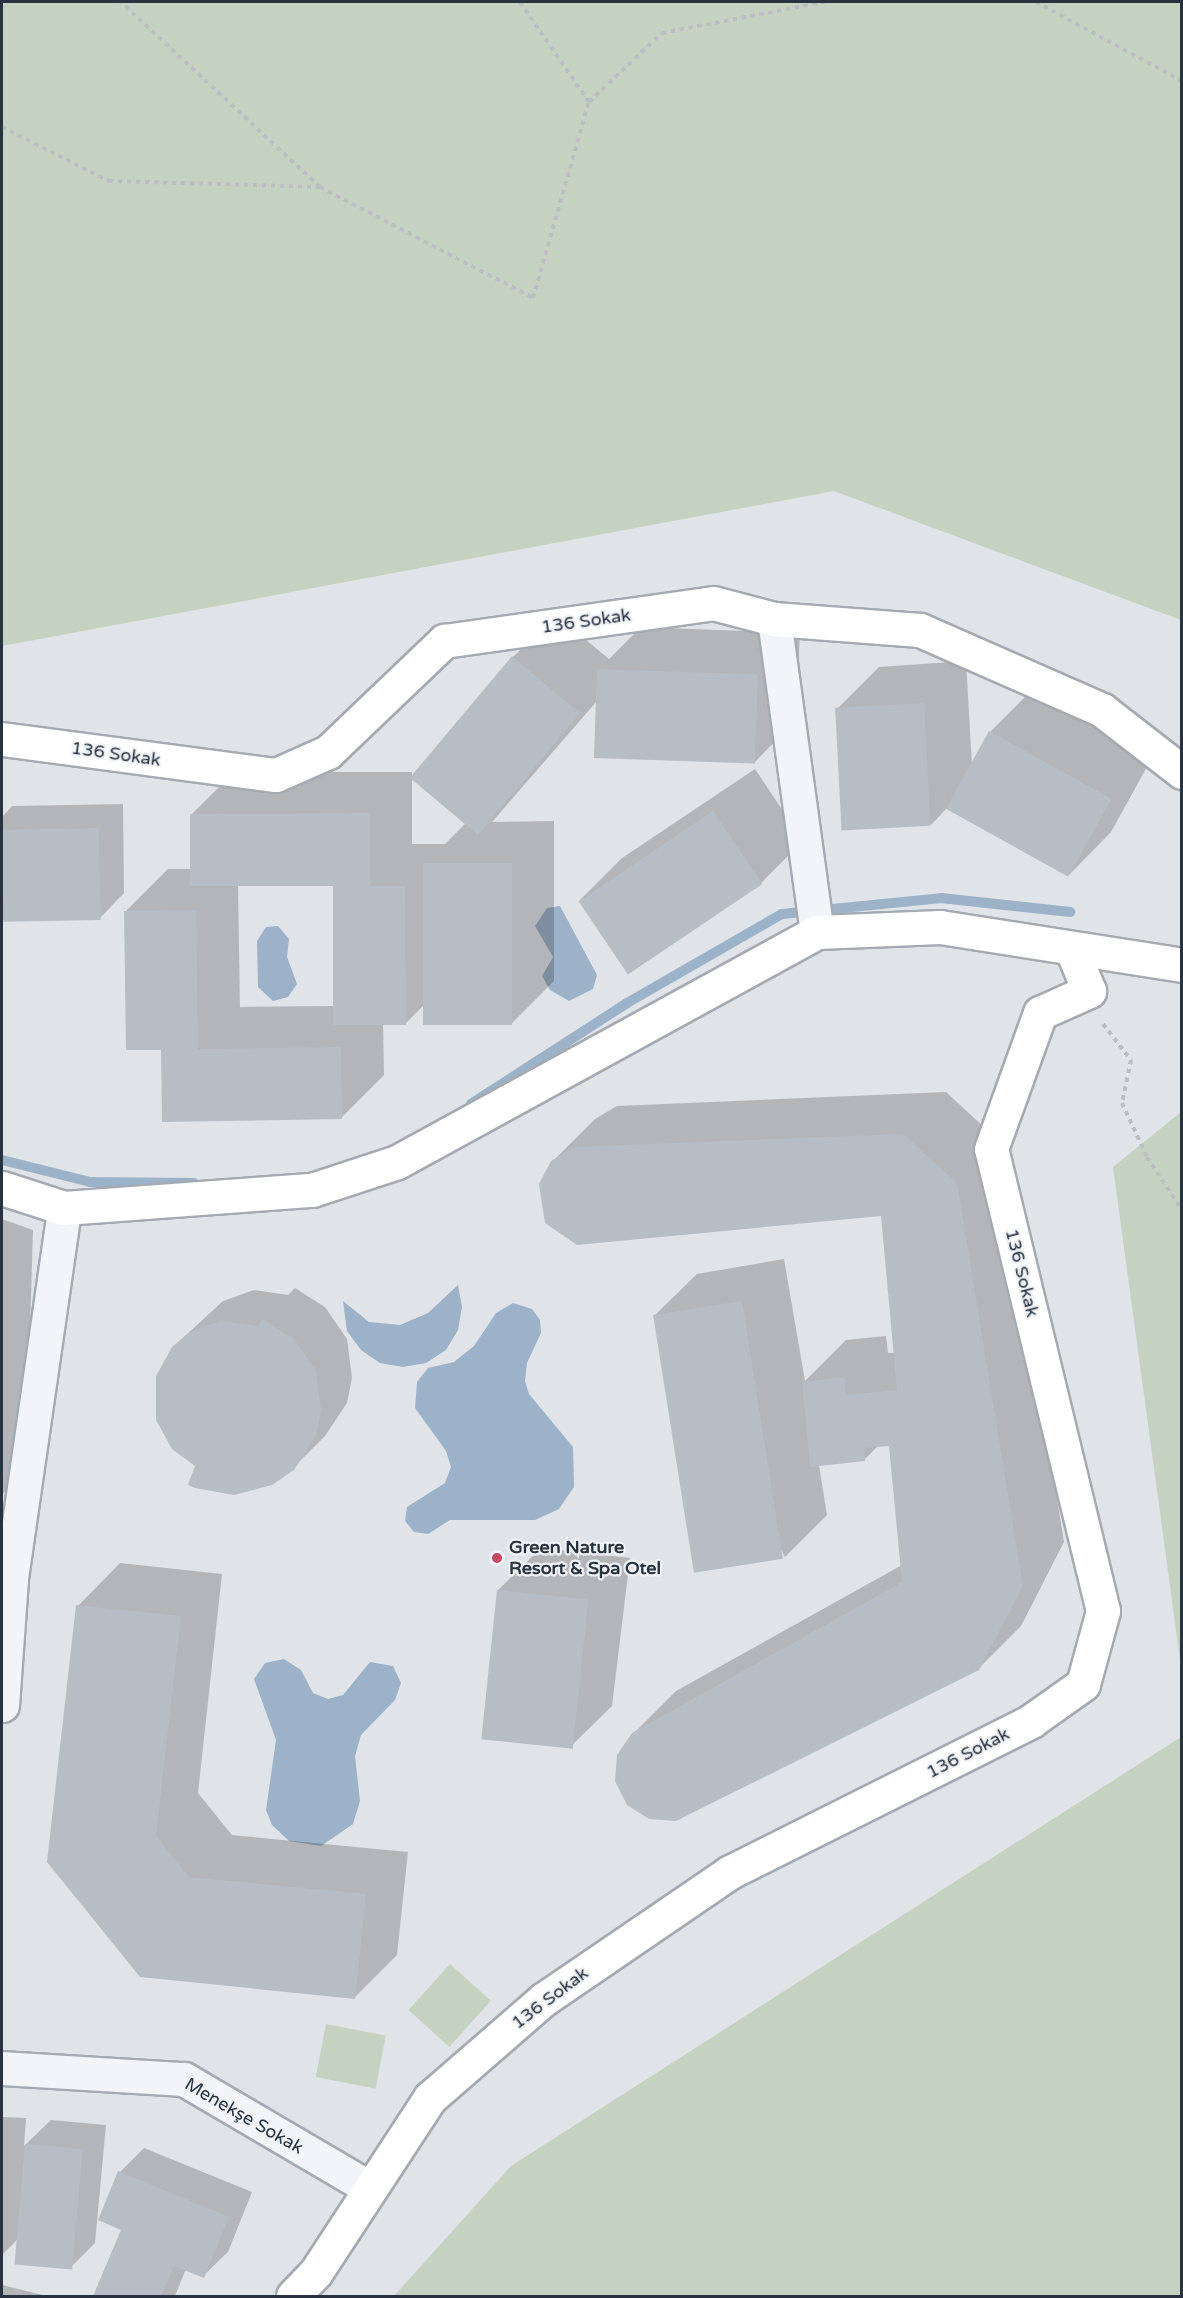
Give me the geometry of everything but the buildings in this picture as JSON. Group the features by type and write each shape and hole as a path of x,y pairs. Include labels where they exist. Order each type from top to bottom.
{"street":[{"name":"136 Sokak","path":"2,740 276,775 328,752 444,641 713,603 774,619 920,630 1102,710 1182,772"},
{"path":"774,619 817,932"},
{"path":"2,1188 64,1208 312,1190 397,1162 817,932 940,927 1073,952 1182,966"},
{"path":"1073,952 1085,993"},
{"name":"136 Sokak","path":"293,2296 316,2272 430,2098 544,1999 730,1872 1031,1721 1083,1684 1103,1611 991,1149 1040,1013 1085,993"},
{"path":"2,1705 6,1578 64,1208"},
{"name":"Menekşe Sokak","path":"2,2068 184,2079 370,2188"}],"path":[{"path":"121,2 320,187 533,298 589,102 662,33 825,2"},
{"path":"520,2 589,102"},
{"path":"1036,2 1182,81"},
{"path":"2,127 109,181 320,187"},
{"path":"1085,993 1131,1060 1122,1103 1147,1157 1182,1210"}],"green space":[{"path":"2,2 1181,2 1181,620 834,491 2,646"},
{"path":"1181,1112 1181,1667 1113,1167"},
{"path":"1181,1737 1181,2296 394,2296 511,2166"},
{"path":"450,1964 491,2001 449,2047 409,2010"},
{"path":"326,2024 386,2036 376,2089 316,2077"}],"water":[{"path":"560,906 597,975 593,989 569,1001 550,990 542,976 553,957 535,926 547,908"},
{"path":"278,926 289,939 287,957 297,984 288,997 273,1001 258,987 257,941 266,927"},
{"path":"458,1285 462,1307 458,1330 446,1350 426,1363 403,1367 380,1363 361,1350 347,1331 343,1301 369,1322 400,1325 428,1313"},
{"path":"513,1303 532,1309 540,1320 541,1333 527,1363 525,1381 529,1394 573,1447 574,1487 559,1509 535,1520 450,1520 428,1534 414,1532 405,1521 407,1507 445,1483 451,1467 446,1451 415,1408 417,1382 428,1368 454,1362 474,1346 496,1313"},
{"path":"284,1659 301,1670 313,1693 328,1699 343,1695 370,1662 393,1666 401,1683 395,1700 361,1735 355,1756 360,1801 353,1824 321,1846 289,1841 272,1825 266,1810 276,1740 254,1679 265,1663"}],"waterway":[{"path":"471,1104 627,1003 782,914 941,898 1070,912"},
{"path":"2,1160 90,1182 194,1183"}],"place":[{"name":"Green Nature Resort & Spa Otel","path":"497,1558"}]}
